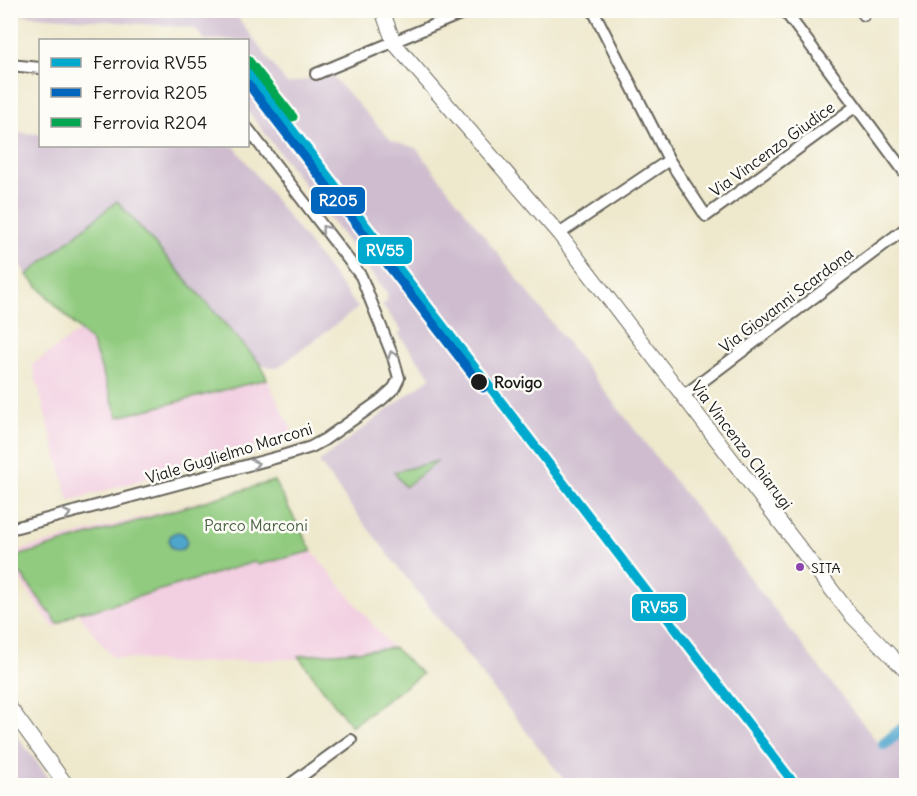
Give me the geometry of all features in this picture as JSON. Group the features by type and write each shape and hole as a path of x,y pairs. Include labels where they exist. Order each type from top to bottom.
{"street":[{"path":"382,10 394,43"},
{"path":"316,74 470,10"},
{"path":"559,234 669,160 593,10"},
{"name":"Via Vincenzo Giudice","path":"784,10 906,174"},
{"name":"Via Vincenzo Chiarugi","path":"394,43 559,234 851,615 906,670"},
{"path":"10,65 39,68"},
{"name":"Via Vincenzo Giudice","path":"669,160 706,216 856,106"},
{"name":"Viale Guglielmo Marconi","path":"10,529 311,447 381,400 394,388 399,378 393,357 361,276 249,130"},
{"name":"Via Giovanni Scardona","path":"683,396 906,228"},
{"path":"10,708 67,786"},
{"path":"288,786 351,740"}],"shaded area":[{"path":"10,11 233,11 287,84 330,74 391,140 416,148 878,743 906,719 906,785 568,785 349,504 319,462 431,377 398,334 402,331 382,305 388,300 386,297 388,295 249,112 249,39 204,39 194,28 11,14"},
{"path":"10,132 39,134 39,147 235,147 358,308 277,368 261,365 117,201 27,275 11,252"},
{"path":"81,330 92,343 118,417 267,379 293,433 271,442 69,501 32,365"},
{"path":"274,481 312,551 398,655 182,663 112,657 78,613 54,628 11,568 10,553"},
{"path":"11,728 54,785 11,785"}],"green space":[{"path":"117,201 261,365 267,379 118,417 92,343 27,275"},
{"path":"438,461 405,487 394,472"},
{"name":"Parco Marconi","path":"274,481 312,551 258,565 254,562 97,609 77,612 58,624 11,561 11,558"},
{"path":"394,648 422,674 351,726 298,656"}],"water":[{"path":"178,532 184,535 187,541 184,547 178,550 172,547 169,541 172,535"}],"waterway":[{"path":"884,744 906,726"}],"rail line":[{"name":"R204","path":"249,61 293,117"},
{"name":"RV55","path":"249,73 796,786"},
{"name":"R205","path":"249,85 483,388"}],"place":[{"name":"Rovigo","path":"479,382"},
{"name":"SITA","path":"800,567"}]}
